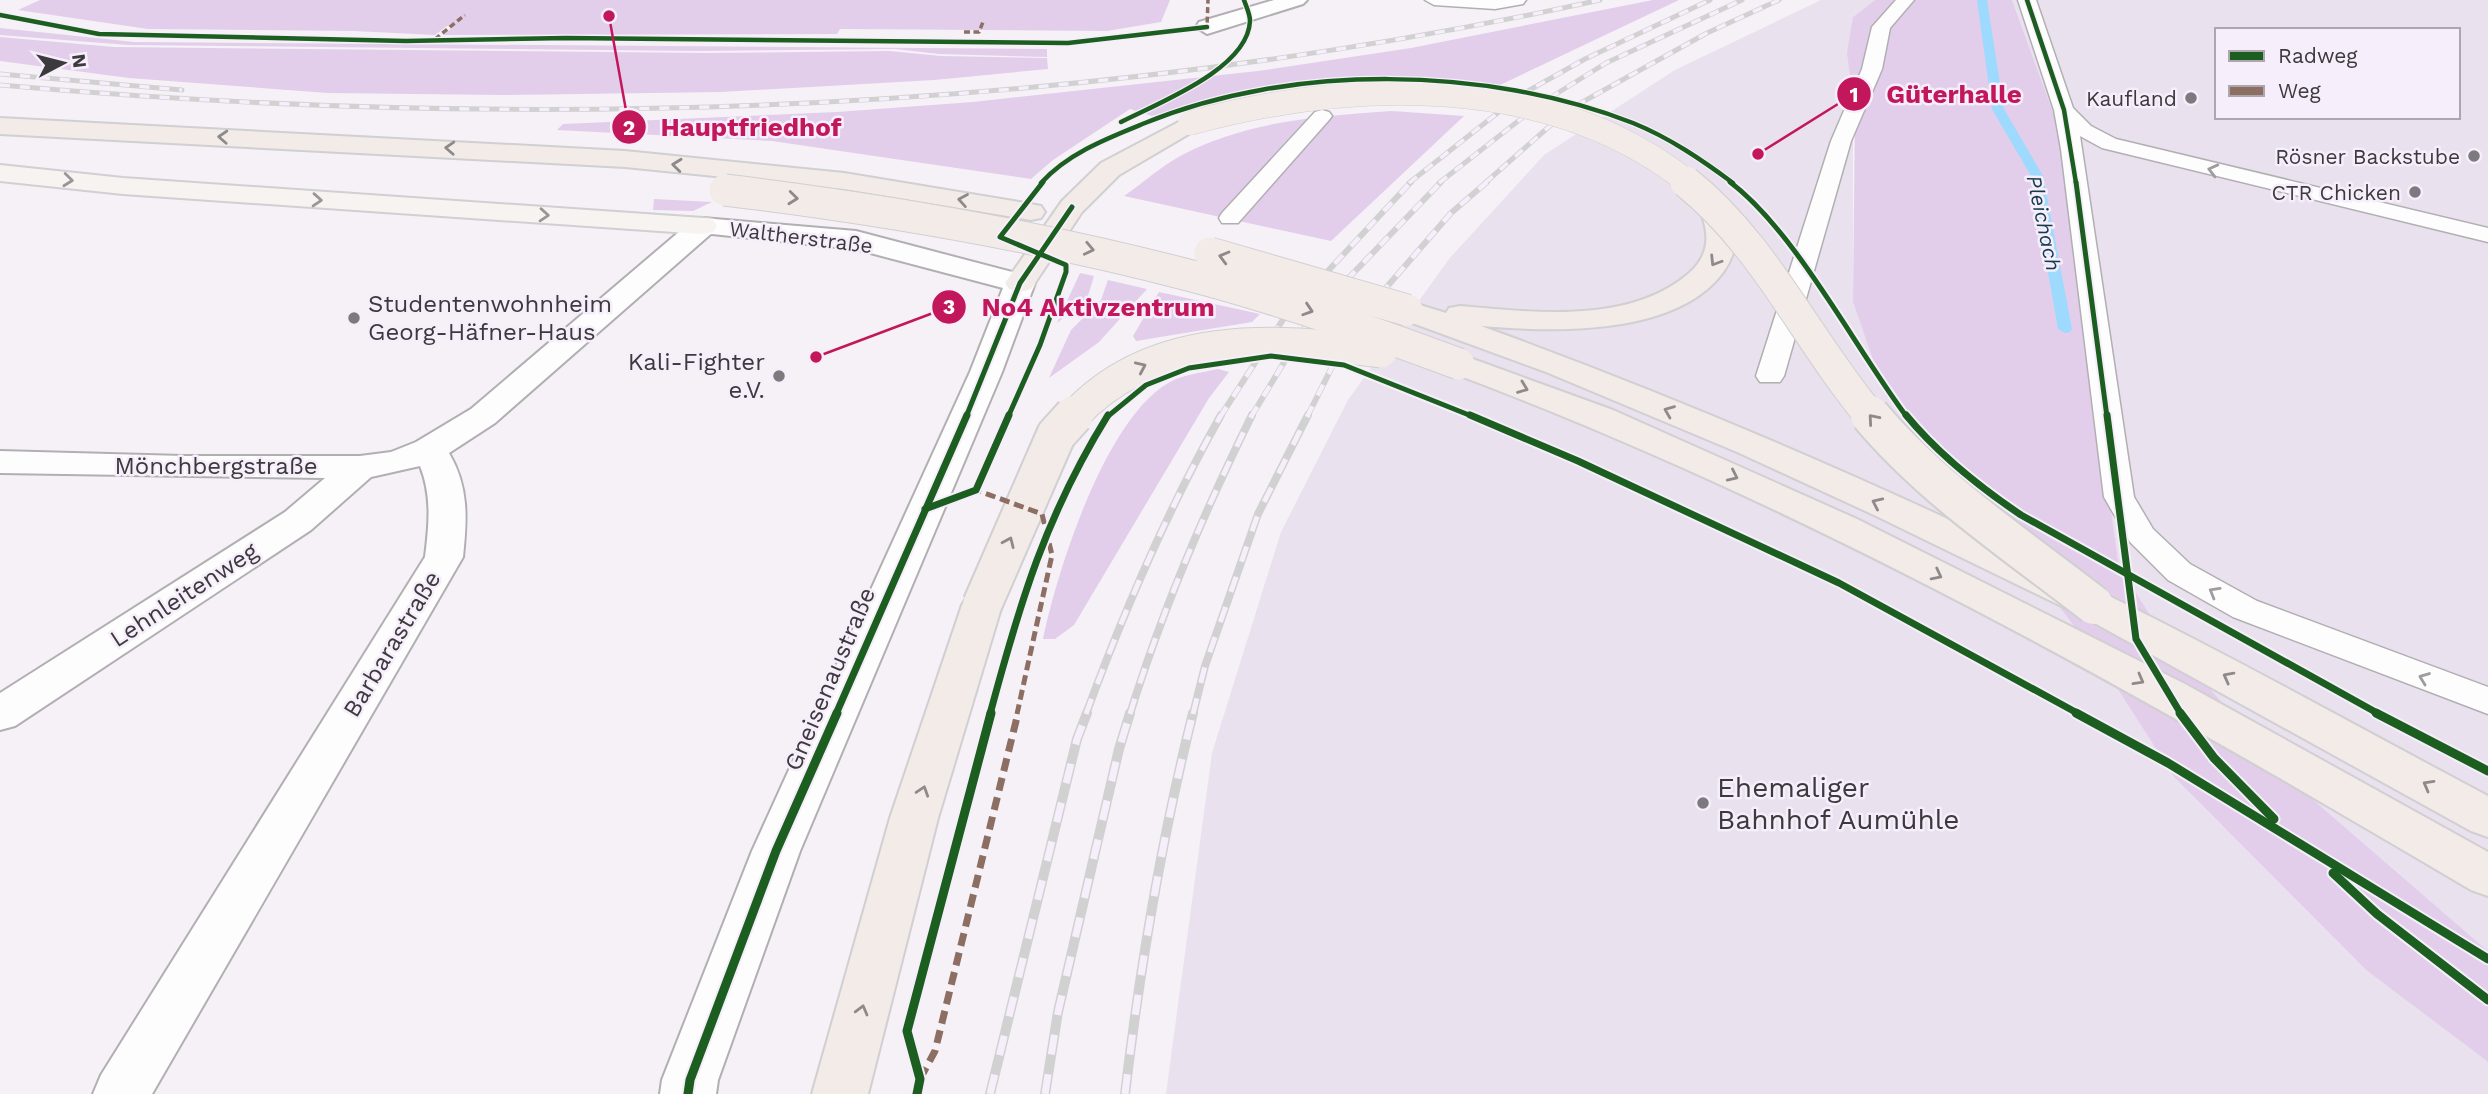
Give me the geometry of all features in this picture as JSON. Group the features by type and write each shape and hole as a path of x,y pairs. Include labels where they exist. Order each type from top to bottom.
{"highway":[{"path":"1020,283 1072,207 1110,169 1190,123 1250,105 1317,95 1388,92 1460,97 1535,110 1604,132 1663,162 1708,198 1768,270 1840,380 1880,427 1961,501 2094,605"},
{"path":"0,125 510,151 735,181 1106,253 1303,308 1619,425 1734,476 1914,563 2141,681 2488,876"},
{"path":"0,149 619,182 735,181 897,188 1084,222 1188,247 1407,310 1558,365 1749,444 2094,605 2488,818"},
{"path":"1407,310 1532,321 1569,320 1625,313 1663,302 1703,277 1719,254 1723,230 1708,198"},
{"path":"840,1094 914,817 982,605 1056,435 1088,399 1123,375 1189,350 1251,341 1315,343 1459,364"}],"main road":[{"path":"0,173 124,186 703,226"}],"street":[{"path":"1207,27 1296,0"},
{"path":"429,450 483,416 703,226"},
{"name":"Waltherstraße","path":"703,226 856,240 1020,283"},
{"name":"Gneisenaustraße","path":"688,1094 690,1080 776,851 981,383 1020,283"},
{"name":"Mönchbergstraße","path":"0,462 183,467 360,467 397,462 429,450"},
{"name":"Barbarastraße","path":"121,1094 444,557 450,507 442,470 429,450"},
{"name":"Lehnleitenweg","path":"0,714 298,522 360,467"}],"lane":[{"path":"1433,0 1495,4 1517,0"},
{"path":"1770,376 1840,141 1872,69 1881,27 1905,0"},
{"path":"2027,0 2064,110 2119,497 2141,535 2179,572 2245,609 2488,701"},
{"path":"2064,110 2084,130 2109,144 2488,235"},
{"path":"1230,218 1322,116"}],"shaded area":[{"path":"40,0 1170,0 1161,22 1107,31 840,29 837,34 443,35 453,27 447,26 435,35 354,31 148,29 18,10"},
{"path":"1653,0 1679,0 1500,85 1402,77 1305,81 1257,89 1152,116 1130,109 1053,160 1031,179 772,141 557,130 563,124 837,112 973,102 1258,71 1411,48"},
{"path":"1821,0 1875,0 1853,17 1853,302 1885,395 2011,544 2094,652 2174,777 2366,970 2488,1062 2488,1094 1166,1094 1212,753 1281,532 1348,400 1449,259 1544,155 1675,70"},
{"path":"1875,0 2012,0 2057,123 2119,567 2164,636 2288,778 2488,951 2488,1062 2366,970 2174,777 2094,652 2011,544 1885,395 1853,302 1855,112 1847,53 1853,17"},
{"path":"2012,0 2488,0 2488,951 2288,778 2164,636 2119,567 2057,123"},
{"path":"0,28 134,42 1047,49 1047,57 939,54 895,49 695,51 128,45 0,35"},
{"path":"0,37 114,47 708,53 889,51 941,56 1047,58 1048,69 934,80 721,92 503,95 328,93 129,78 0,61"},
{"path":"1392,111 1464,116 1331,241 1124,196 1174,159 1232,134 1311,118"},
{"path":"654,199 712,202 693,211 653,210"},
{"path":"1080,273 1094,276 1087,299 1057,323"},
{"path":"1108,280 1147,289 1099,342 1049,378 1071,330 1101,300"},
{"path":"1159,292 1260,314 1252,322 1136,341 1133,336"},
{"path":"1218,369 1229,372 1209,398 1074,625 1055,639 1043,639 1073,534 1089,494 1128,422 1151,396 1176,379"}],"waterway":[{"name":"Pleichach","path":"1982,0 1998,109 2037,176 2065,329"}],"railway":[{"path":"0,85 201,100 401,108 602,109 803,103 1004,90 1204,68 1402,39 1600,0"},
{"path":"1409,183 1519,96 1585,59 1710,0"},
{"path":"1439,183 1540,104 1606,63 1742,0"},
{"path":"1485,183 1568,110 1707,33 1779,0"},
{"path":"0,74 182,90"},
{"path":"1220,417 1284,318 1411,182"},
{"path":"1251,417 1312,316 1441,182"},
{"path":"1308,415 1352,327 1451,213 1487,182"},
{"path":"1086,714 1148,562 1182,488 1221,415"},
{"path":"1193,714 1205,666 1258,514 1308,415"},
{"path":"1130,714 1185,562 1251,417"},
{"path":"990,1094 1077,739 1087,713"},
{"path":"1045,1094 1058,1012 1119,749 1130,713"},
{"path":"1125,1094 1153,902 1193,713"}],"marked path":[{"path":"1202,28 1207,27 1208,0"},
{"path":"435,39 465,15"},
{"path":"964,32 979,32 983,22"},
{"path":"920,1079 935,1051 1029,667 1052,555 1042,514 976,490 978,486"}],"cycle path":[{"path":"1121,122 1199,82 1235,54 1246,38 1250,21 1244,0"},
{"path":"2027,0 2064,110 2072,149 2136,639 2164,689 2196,735 2233,779 2274,819"},
{"path":"0,15 99,34 171,38 406,41 566,38 1068,43 1207,27"},
{"path":"925,509 976,490 1040,345 1066,272 1066,265 1000,237 1042,182 1061,164 1131,128 1194,105 1237,94 1296,84 1362,80 1431,81 1501,89 1570,103 1634,124 1692,152 1740,189 1772,224 1907,417 1938,452 1973,482 2046,531 2096,560 2329,688 2488,771"},
{"path":"688,1094 690,1080 776,851 986,372 1020,283 1072,207"},
{"path":"917,1094 920,1079 907,1031 1018,609 1050,521 1082,457 1110,412 1146,385 1189,368 1271,356 1344,365 1411,390 1578,461 1839,583 2168,763 2488,959"},
{"path":"2333,873 2377,914 2488,1000"}],"place":[{"name":"Hauptfriedhof","path":"609,16"},
{"name":"Kaufland","path":"2191,98"},
{"name":"Güterhalle","path":"1758,154"},
{"name":"Rösner Backstube","path":"2474,156"},
{"name":"CTR Chicken","path":"2415,192"},
{"name":"Studentenwohnheim Georg-Häfner-Haus","path":"354,318"},
{"name":"No4 Aktivzentrum","path":"816,357"},
{"name":"Kali-Fighter e.V.","path":"779,376"},
{"name":"Ehemaliger Bahnhof Aumühle","path":"1703,803"}]}
